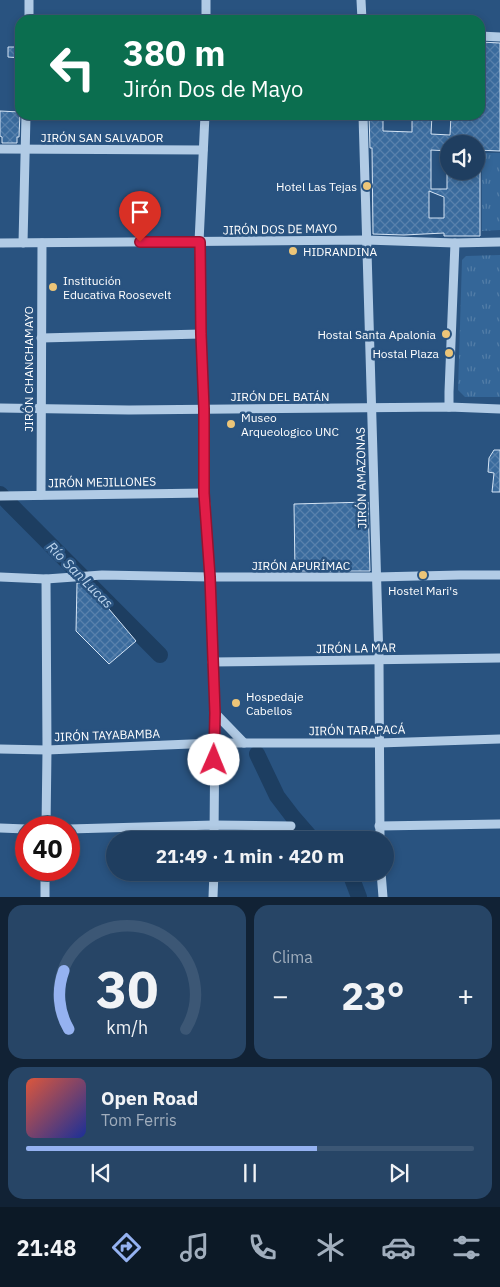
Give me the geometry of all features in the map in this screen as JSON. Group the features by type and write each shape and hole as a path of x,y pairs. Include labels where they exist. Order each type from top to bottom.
{"street":[{"path":"29,0 29,15"},
{"path":"206,0 206,15"},
{"path":"361,0 362,15"},
{"path":"485,36 500,36"},
{"path":"23,243 26,120"},
{"path":"204,120 200,242 201,334 204,409 204,493 210,577 215,713 214,831"},
{"name":"JIRÓN AMAZONAS","path":"364,120 379,660 379,831"},
{"name":"JIRÓN SAN SALVADOR","path":"0,149 203,150"},
{"name":"JIRÓN DOS DE MAYO","path":"0,244 366,240 455,243 500,242"},
{"name":"JIRÓN CHANCHAMAYO","path":"41,495 42,243"},
{"path":"449,407 448,392 455,243"},
{"path":"41,338 201,334"},
{"name":"JIRÓN DEL BATÁN","path":"0,408 129,410 449,407 500,409"},
{"name":"JIRÓN MEJILLONES","path":"0,496 204,493"},
{"name":"JIRÓN APURÍMAC","path":"46,579 102,575 376,577 500,575"},
{"path":"0,577 46,579 46,816"},
{"name":"JIRÓN LA MAR","path":"212,662 500,658"},
{"path":"215,713 244,743"},
{"name":"JIRÓN TARAPACÁ","path":"214,743 379,743 500,739"},
{"name":"JIRÓN TAYABAMBA","path":"0,749 47,750 214,743"},
{"path":"379,826 500,824"},
{"path":"80,829 214,825 291,826"},
{"path":"0,828 15,829"},
{"path":"45,881 45,897"},
{"path":"214,881 214,897"},
{"path":"382,881 383,897"}],"green space":[{"path":"485,153 500,153 500,230 482,231 482,180 485,180"},
{"path":"500,255 500,397 465,397 458,390 462,260 466,256"}],"building":[{"path":"485,42 500,43 500,151 485,150 485,135 450,135 451,120 485,120"},
{"path":"8,47 15,47 15,58 8,57"},
{"path":"0,111 15,112 15,120 20,120 17,143 2,143 2,137 0,136"},
{"path":"369,120 383,120 383,131 412,132 412,120 432,120 431,134 450,135 440,135 440,150 431,150 431,189 447,189 447,180 480,180 480,236 444,236 444,233 373,234 372,148 370,148","holes":["429,191 444,197 444,218 429,218"]},
{"path":"494,450 500,450 500,492 492,492 494,473 488,472 489,458"},
{"path":"368,502 370,571 295,571 294,504"},
{"path":"77,583 87,583 136,641 109,664 76,631"}],"waterway":[{"name":"Río San Lucas","path":"0,494 160,655"},
{"name":"Río San Lucas","path":"257,754 277,796 305,831"},
{"name":"Río San Lucas","path":"353,881 359,897"}],"place":[{"name":"Hotel Las Tejas","path":"367,186"},
{"name":"HIDRANDINA","path":"293,251"},
{"name":"Institución Educativa Roosevelt","path":"53,287"},
{"name":"Hostal Santa Apalonia","path":"446,334"},
{"name":"Hostal Plaza","path":"449,353"},
{"name":"Museo Arqueologico UNC","path":"231,424"},
{"name":"Hostel Mari's","path":"423,575"},
{"name":"Hospedaje Cabellos","path":"236,703"}],"route":[{"path":"140,242 200,242 204,493 210,577 215,713 214,760"}]}
